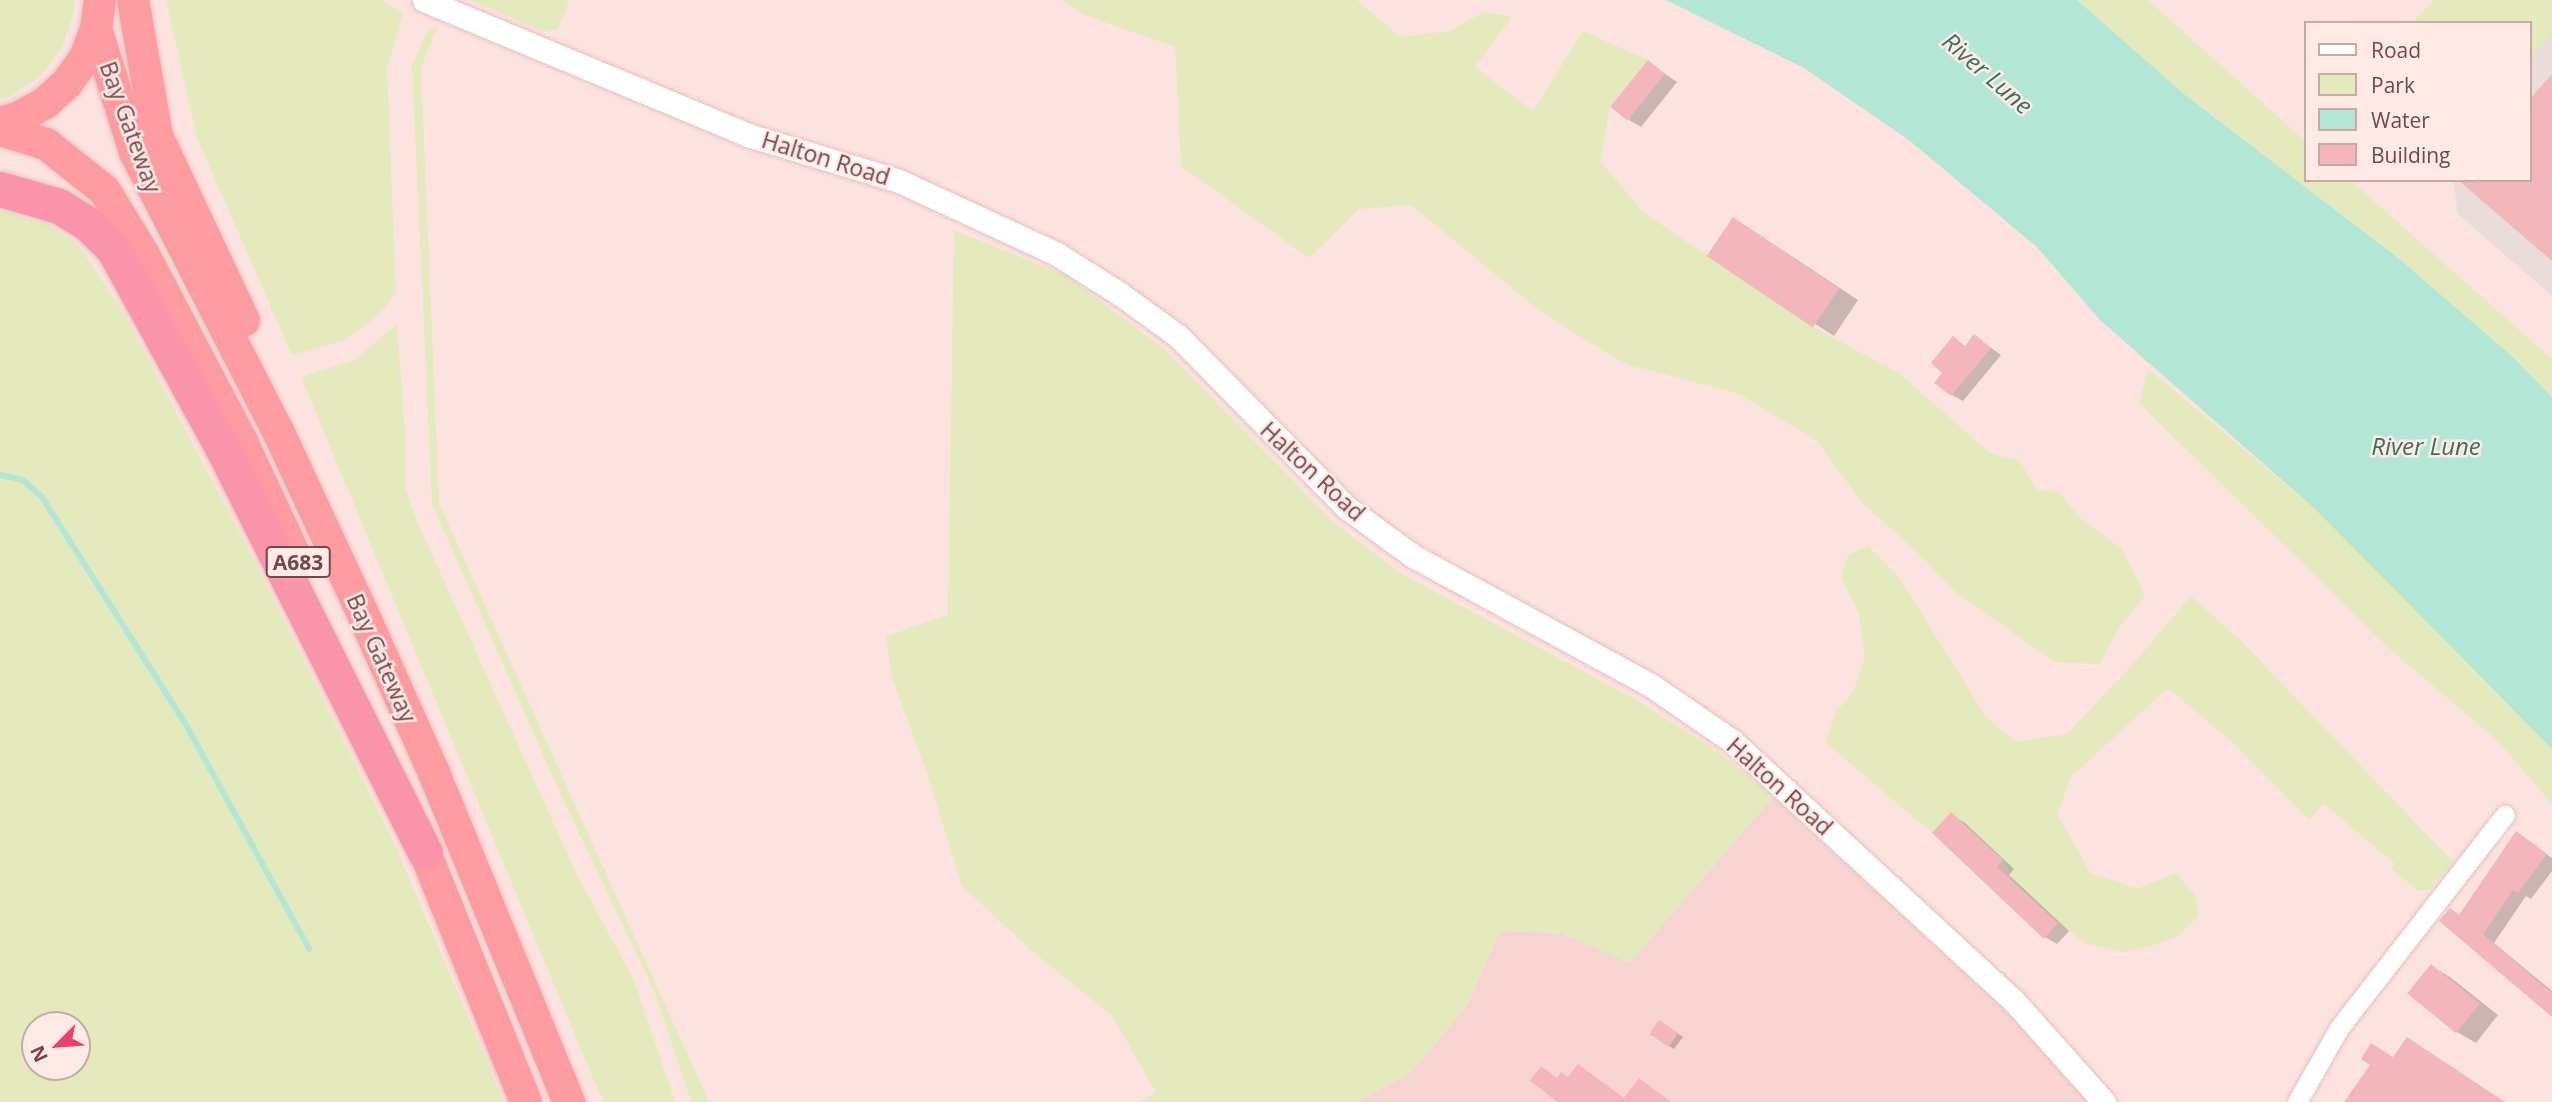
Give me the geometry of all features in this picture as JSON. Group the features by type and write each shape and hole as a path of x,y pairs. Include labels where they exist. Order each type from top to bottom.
{"highway":[{"path":"134,0 157,136 292,423 368,623"},
{"path":"0,124 18,118 45,103 68,83 85,58 98,15"},
{"name":"Bay Gateway","path":"98,15 135,152 278,431 368,623 434,773 569,1102"},
{"name":"Bay Gateway","path":"0,130 46,144 105,191 144,255 242,442 359,693 526,1102"},
{"path":"0,189 58,206 88,224 113,248 223,449 425,852"}],"street":[{"name":"Halton Road","path":"424,0 748,135 899,181 1057,254 1120,294 1178,336 1346,507 1413,556 1652,686 1732,741 2013,1000 2104,1102"},
{"path":"2297,1102 2339,1028 2505,815"}],"shaded area":[{"path":"2552,0 2552,296 2458,214 2453,182 2531,182 2531,38"},
{"path":"1773,797 2003,1009 2088,1102 1358,1102 1412,1072 1468,1004 1500,931 1561,933 1630,962"}],"green space":[{"path":"0,0 74,0 74,12 63,46 41,76 11,96 0,99"},
{"path":"166,0 381,0 403,13 387,69 396,293 378,316 343,341 292,355 197,138"},
{"path":"470,0 569,2 558,29 544,32"},
{"path":"1061,0 1357,0 1400,37 1450,31 1484,12 1512,17 1475,67 1533,111 1583,31 1648,60 1610,107 1600,161 1644,213 1814,327 1900,374 1990,453 2020,461 2037,490 2059,492 2080,518 2122,549 2145,596 2118,629 2100,664 2055,662 1959,595 1914,549 1861,502 1817,441 1739,394 1626,364 1535,307 1411,205 1359,209 1309,258 1181,166 1175,47 1084,15"},
{"path":"2077,0 2148,0 2304,140 2304,182 2352,182 2552,359 2552,397 2514,358 2402,261 2184,94"},
{"path":"2434,0 2552,0 2552,34 2531,58 2531,21 2414,21"},
{"path":"438,25 421,68 439,503 709,1102 691,1102 654,991 561,795 432,504 412,65 427,31"},
{"path":"0,210 49,225 77,243 125,315 258,568 396,847 504,1102 0,1102"},
{"path":"954,230 1065,275 1163,348 1336,524 1402,574 1635,699 1717,751 1773,797 1630,963 1561,933 1500,931 1468,1004 1412,1072 1358,1102 1139,1102 1156,1092 1112,1016 1031,950 962,886 928,776 891,675 886,636 948,615"},
{"path":"397,324 406,446 405,488 415,517 577,875 633,978 675,1102 603,1102 301,377 354,360"},
{"path":"2148,369 2315,509 2552,749 2552,804 2498,741 2393,652 2139,403"},
{"path":"1868,546 1899,577 1986,717 2016,742 2067,734 2132,665 2191,596 2242,642 2453,862 2430,889 2419,891 2391,869 2395,864 2324,804 2309,820 2233,743 2168,688 2071,777 2057,814 2091,874 2138,888 2176,873 2195,895 2199,916 2177,937 2151,946 2124,952 2087,944 2058,923 2015,883 2003,860 1951,813 1932,833 1825,742 1836,712 1853,692 1865,656 1859,614 1841,576 1848,555"}],"water":[{"name":"River Lune","path":"1666,0 2077,0 2184,94 2402,261 2514,358 2552,397 2552,749 2315,509 2100,320 2037,247 1910,141 1804,68"}],"building":[{"path":"1648,60 1665,74 1627,120 1610,107"},
{"path":"2552,74 2552,261 2460,182 2531,182 2531,98"},
{"path":"1733,217 1839,289 1813,328 1707,256"},
{"path":"1974,334 1991,348 1951,396 1934,383 1942,373 1931,363 1953,336 1965,346"},
{"path":"1951,812 2003,860 1997,867 2058,923 2044,939 1932,833"},
{"path":"2516,831 2547,854 2518,893 2513,890 2483,934 2552,993 2552,1017 2439,921 2450,908 2459,915"},
{"path":"2431,964 2480,1004 2456,1033 2407,994"},
{"path":"1659,1020 1678,1033 1669,1047 1649,1034"},
{"path":"2407,1037 2505,1102 2344,1102 2370,1065 2361,1059 2371,1043 2393,1057"},
{"path":"1578,1064 1624,1098 1639,1078 1671,1102 1558,1102 1530,1081 1541,1066 1557,1078 1561,1072 1568,1077"}],"waterway":[{"path":"0,475 23,480 42,497 185,723 309,949"}]}
